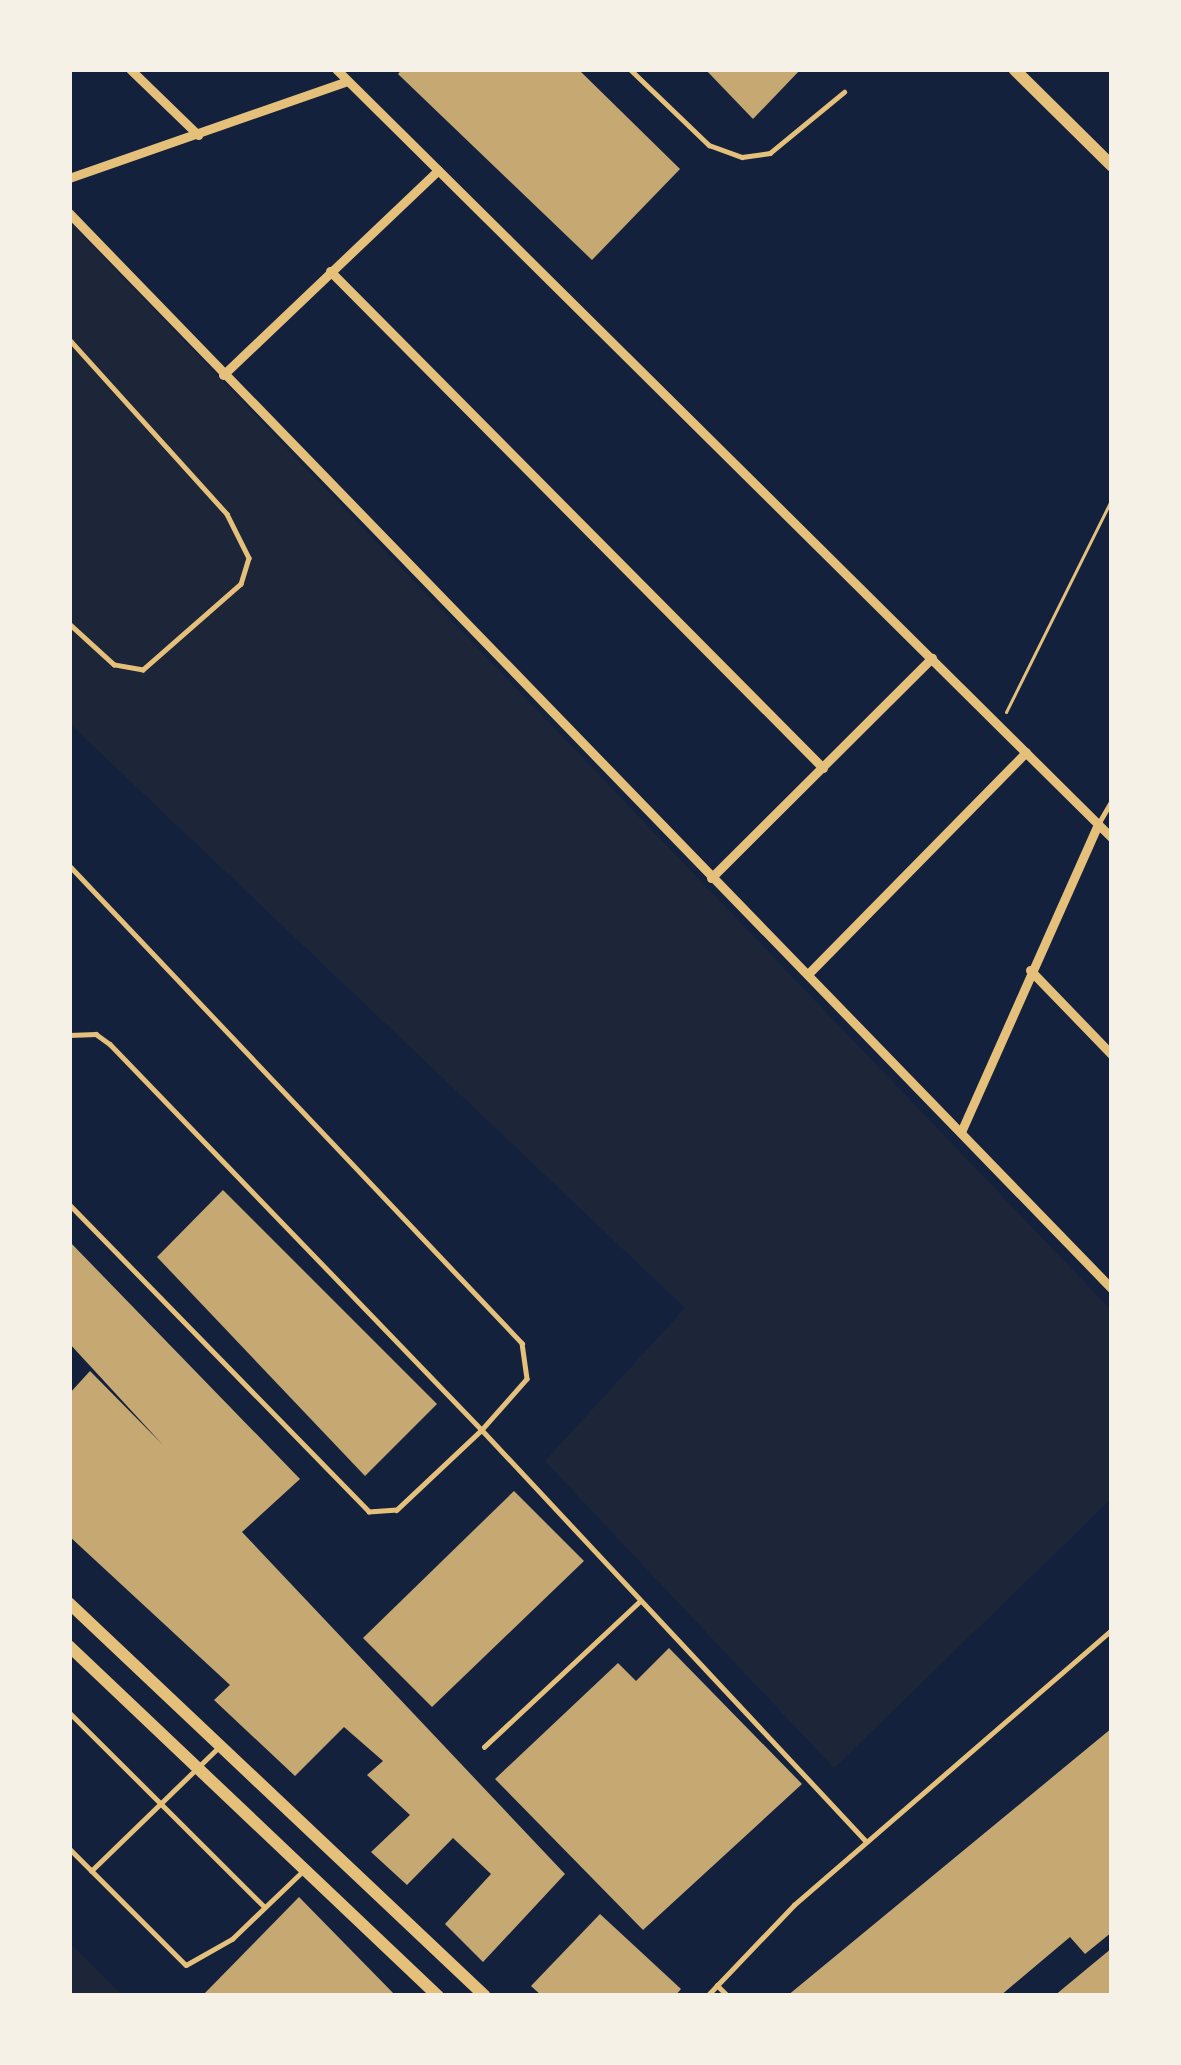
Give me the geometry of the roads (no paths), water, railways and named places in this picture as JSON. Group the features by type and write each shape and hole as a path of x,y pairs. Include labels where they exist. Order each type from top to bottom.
{"street":[{"path":"130,69 198,135"},
{"path":"336,69 1112,838"},
{"path":"1014,69 1112,166"},
{"path":"69,178 348,81"},
{"path":"223,375 438,170"},
{"path":"69,213 1112,1288"},
{"path":"330,271 823,768"},
{"path":"711,878 932,658"},
{"path":"808,974 1026,752"},
{"path":"962,1132 1098,824"},
{"path":"1030,970 1112,1055"},
{"path":"69,1603 485,1996"},
{"path":"69,1646 438,1996"}],"lane":[{"path":"630,69 709,145 742,157 770,153 844,92"},
{"path":"69,339 227,514 249,559 241,584 143,670 114,664 69,624"},
{"path":"1098,824 1112,800"},
{"path":"69,865 522,1343 527,1379 482,1430 397,1510 369,1512 69,1204"},
{"path":"69,1035 96,1034 110,1044 482,1430 866,1841"},
{"path":"484,1747 640,1601"},
{"path":"707,1996 866,1841 1112,1630"},
{"path":"69,1712 265,1906"},
{"path":"91,1870 219,1747"},
{"path":"69,1849 186,1965 203,1961 304,1870"},
{"path":"717,1985 728,1996"}]}
